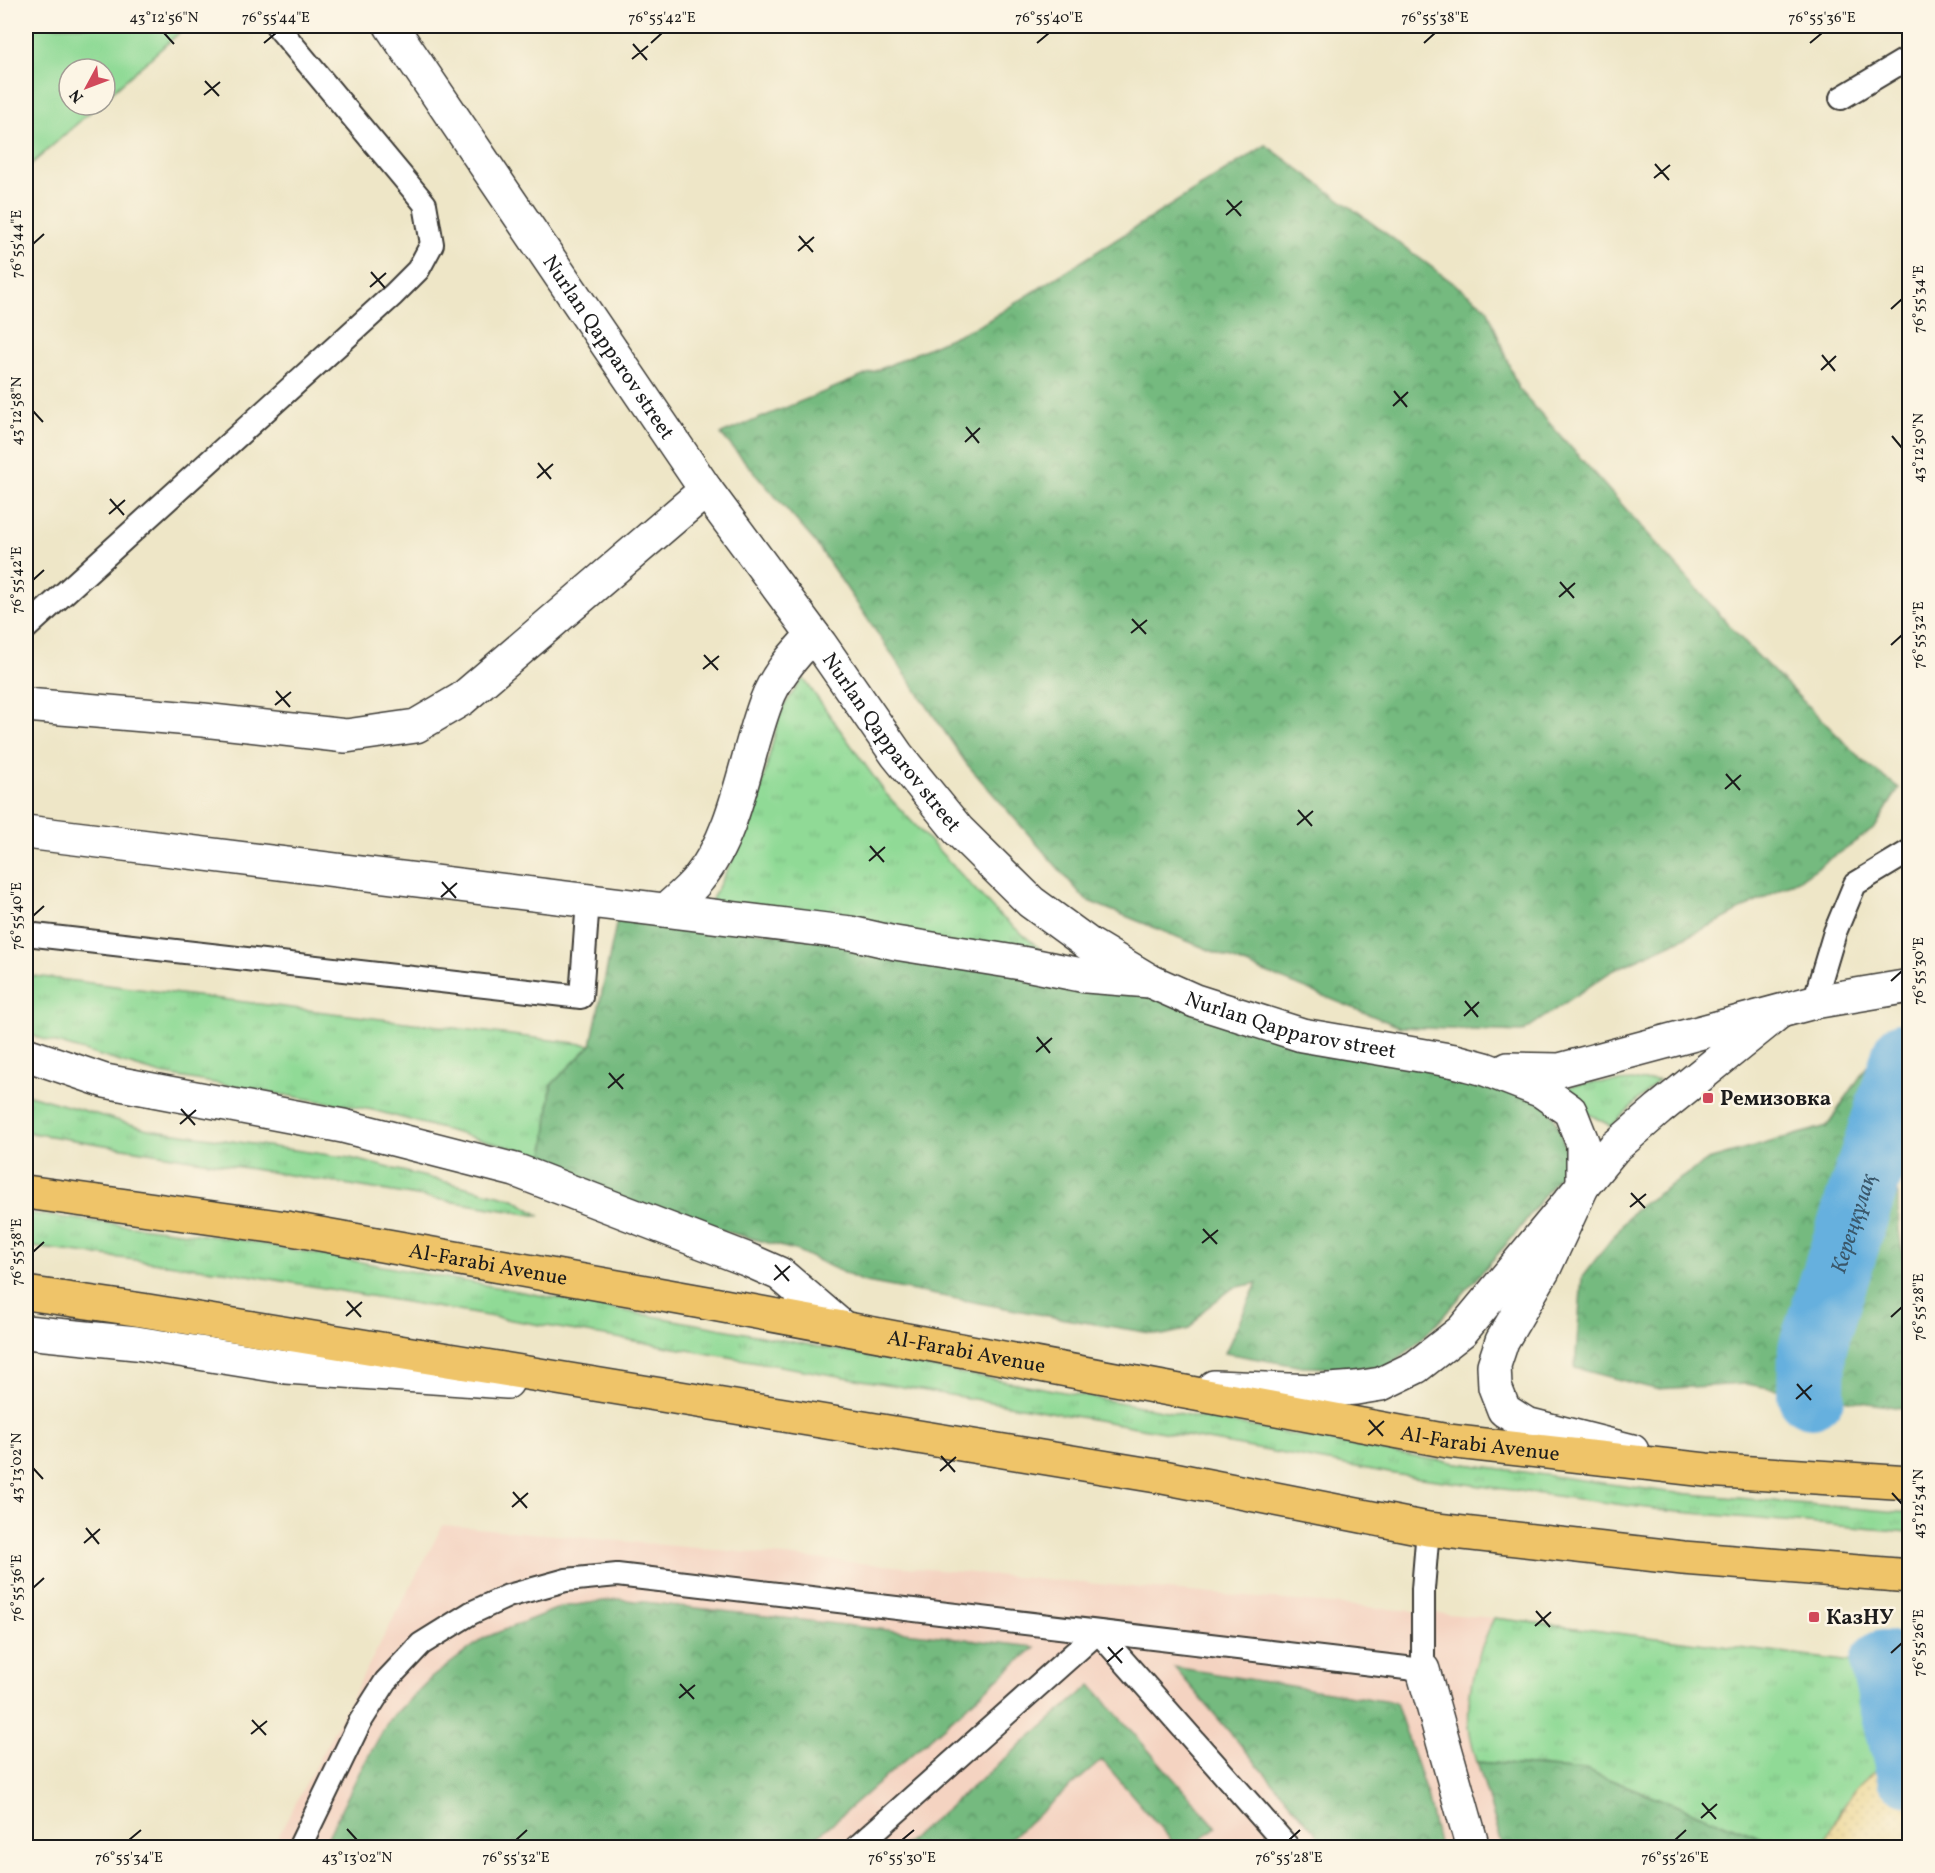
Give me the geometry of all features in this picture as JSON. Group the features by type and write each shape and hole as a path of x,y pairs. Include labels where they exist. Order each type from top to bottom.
{"main road":[{"name":"Al-Farabi Avenue","path":"26,1192 286,1228 1448,1440 1706,1470 1910,1483"},
{"path":"26,1293 650,1392 1163,1477 1428,1529 1683,1558 1910,1576"}],"street":[{"name":"Nurlan Qapparov street","path":"391,26 706,490 813,635 897,755 958,830 1031,902 1090,945 1150,981 1195,1000 1302,1035 1455,1061 1485,1069 1542,1091 1621,1142"},
{"path":"26,705 203,720 346,736 416,726 462,699 706,490"},
{"path":"666,910 700,878 717,849 732,813 766,701 786,664 813,635"},
{"path":"26,832 851,933 1086,976 1150,981"},
{"path":"1485,1069 1560,1070 1814,1002 1910,986"},
{"path":"1143,1384 1316,1391 1380,1384 1416,1367 1462,1331 1621,1142 1778,1013"},
{"path":"26,1054 105,1081 343,1126 515,1170 780,1274 843,1328"},
{"path":"1570,1111 1583,1144 1583,1185 1543,1271 1508,1331 1496,1357 1494,1388 1504,1410 1526,1424 1706,1470"},
{"path":"26,1332 136,1343 286,1367 650,1392"},
{"path":"1423,1670 1473,1848"}],"lane":[{"path":"26,628 393,295 418,270 432,244 424,204 277,26"},
{"path":"1841,98 1910,57"},
{"path":"1814,1002 1835,932 1855,884 1910,852"},
{"path":"26,934 581,997 588,900"},
{"path":"299,1848 360,1722 386,1680 421,1644 471,1613 508,1596 566,1580 616,1575 1423,1670 1423,1589 1428,1529"},
{"path":"856,1848 1098,1632"},
{"path":"1098,1632 1289,1848"}],"shaded area":[{"path":"443,1525 1494,1618 1909,1669 1909,1847 272,1848"}],"green space":[{"path":"26,26 187,26 117,87 117,57 57,57 57,117 84,117 26,169"},
{"path":"1266,145 1487,308 1518,388 1745,643 1865,763 1899,788 1875,828 1802,878 1714,924 1612,971 1522,1032 1400,1027 1086,900 966,763 815,542 721,434 885,367 984,323"},
{"path":"803,678 886,794 997,913 1056,962 711,901 753,820 781,710"},
{"path":"618,915 1021,963 1542,1091 1559,1128 1569,1162 1517,1232 1440,1320 1412,1348 1384,1369 1303,1367 1225,1353 1257,1283 1233,1288 1204,1310 1189,1329 1163,1335 861,1281 798,1251 566,1188 544,1157 551,1085 591,1045"},
{"path":"26,975 591,1045 551,1085 544,1157 373,1110 161,1074 26,1034"},
{"path":"1892,1029 1899,1230 1909,1295 1910,1393 1907,1409 1745,1384 1655,1389 1575,1368 1582,1277 1634,1210 1708,1160 1827,1126"},
{"path":"1659,1080 1611,1126 1583,1111 1563,1087 1590,1083"},
{"path":"26,1094 148,1129 350,1158 514,1199 540,1216 26,1132"},
{"path":"26,1213 236,1239 1415,1457 1668,1492 1909,1513 1909,1532 1669,1511 1406,1476 1097,1420 230,1272 26,1246"},
{"path":"618,1599 1035,1647 805,1847 323,1847 359,1773 389,1720 431,1678 484,1638 561,1607"},
{"path":"1494,1618 1909,1669 1909,1761 1894,1762 1841,1809 1823,1847 1785,1847 1585,1770 1477,1762 1470,1731 1469,1698 1478,1657"},
{"path":"1174,1667 1396,1703 1427,1795 1439,1847 1328,1847"},
{"path":"1091,1685 1216,1827 1191,1847 1177,1847 1102,1760 1000,1847 902,1847"},
{"path":"1477,1762 1585,1770 1785,1847 1503,1847"}],"sand":[{"path":"1909,1761 1909,1847 1823,1847 1846,1804 1865,1780 1892,1764"}],"waterway":[{"name":"Кереңқұлақ","path":"1811,1394 1812,1349 1906,1055"},
{"name":"Кереңқұлақ","path":"1884,1664 1910,1772"}],"place":[{"name":"Ремизовка","path":"1708,1098"},
{"name":"КазНУ","path":"1814,1617"}]}
